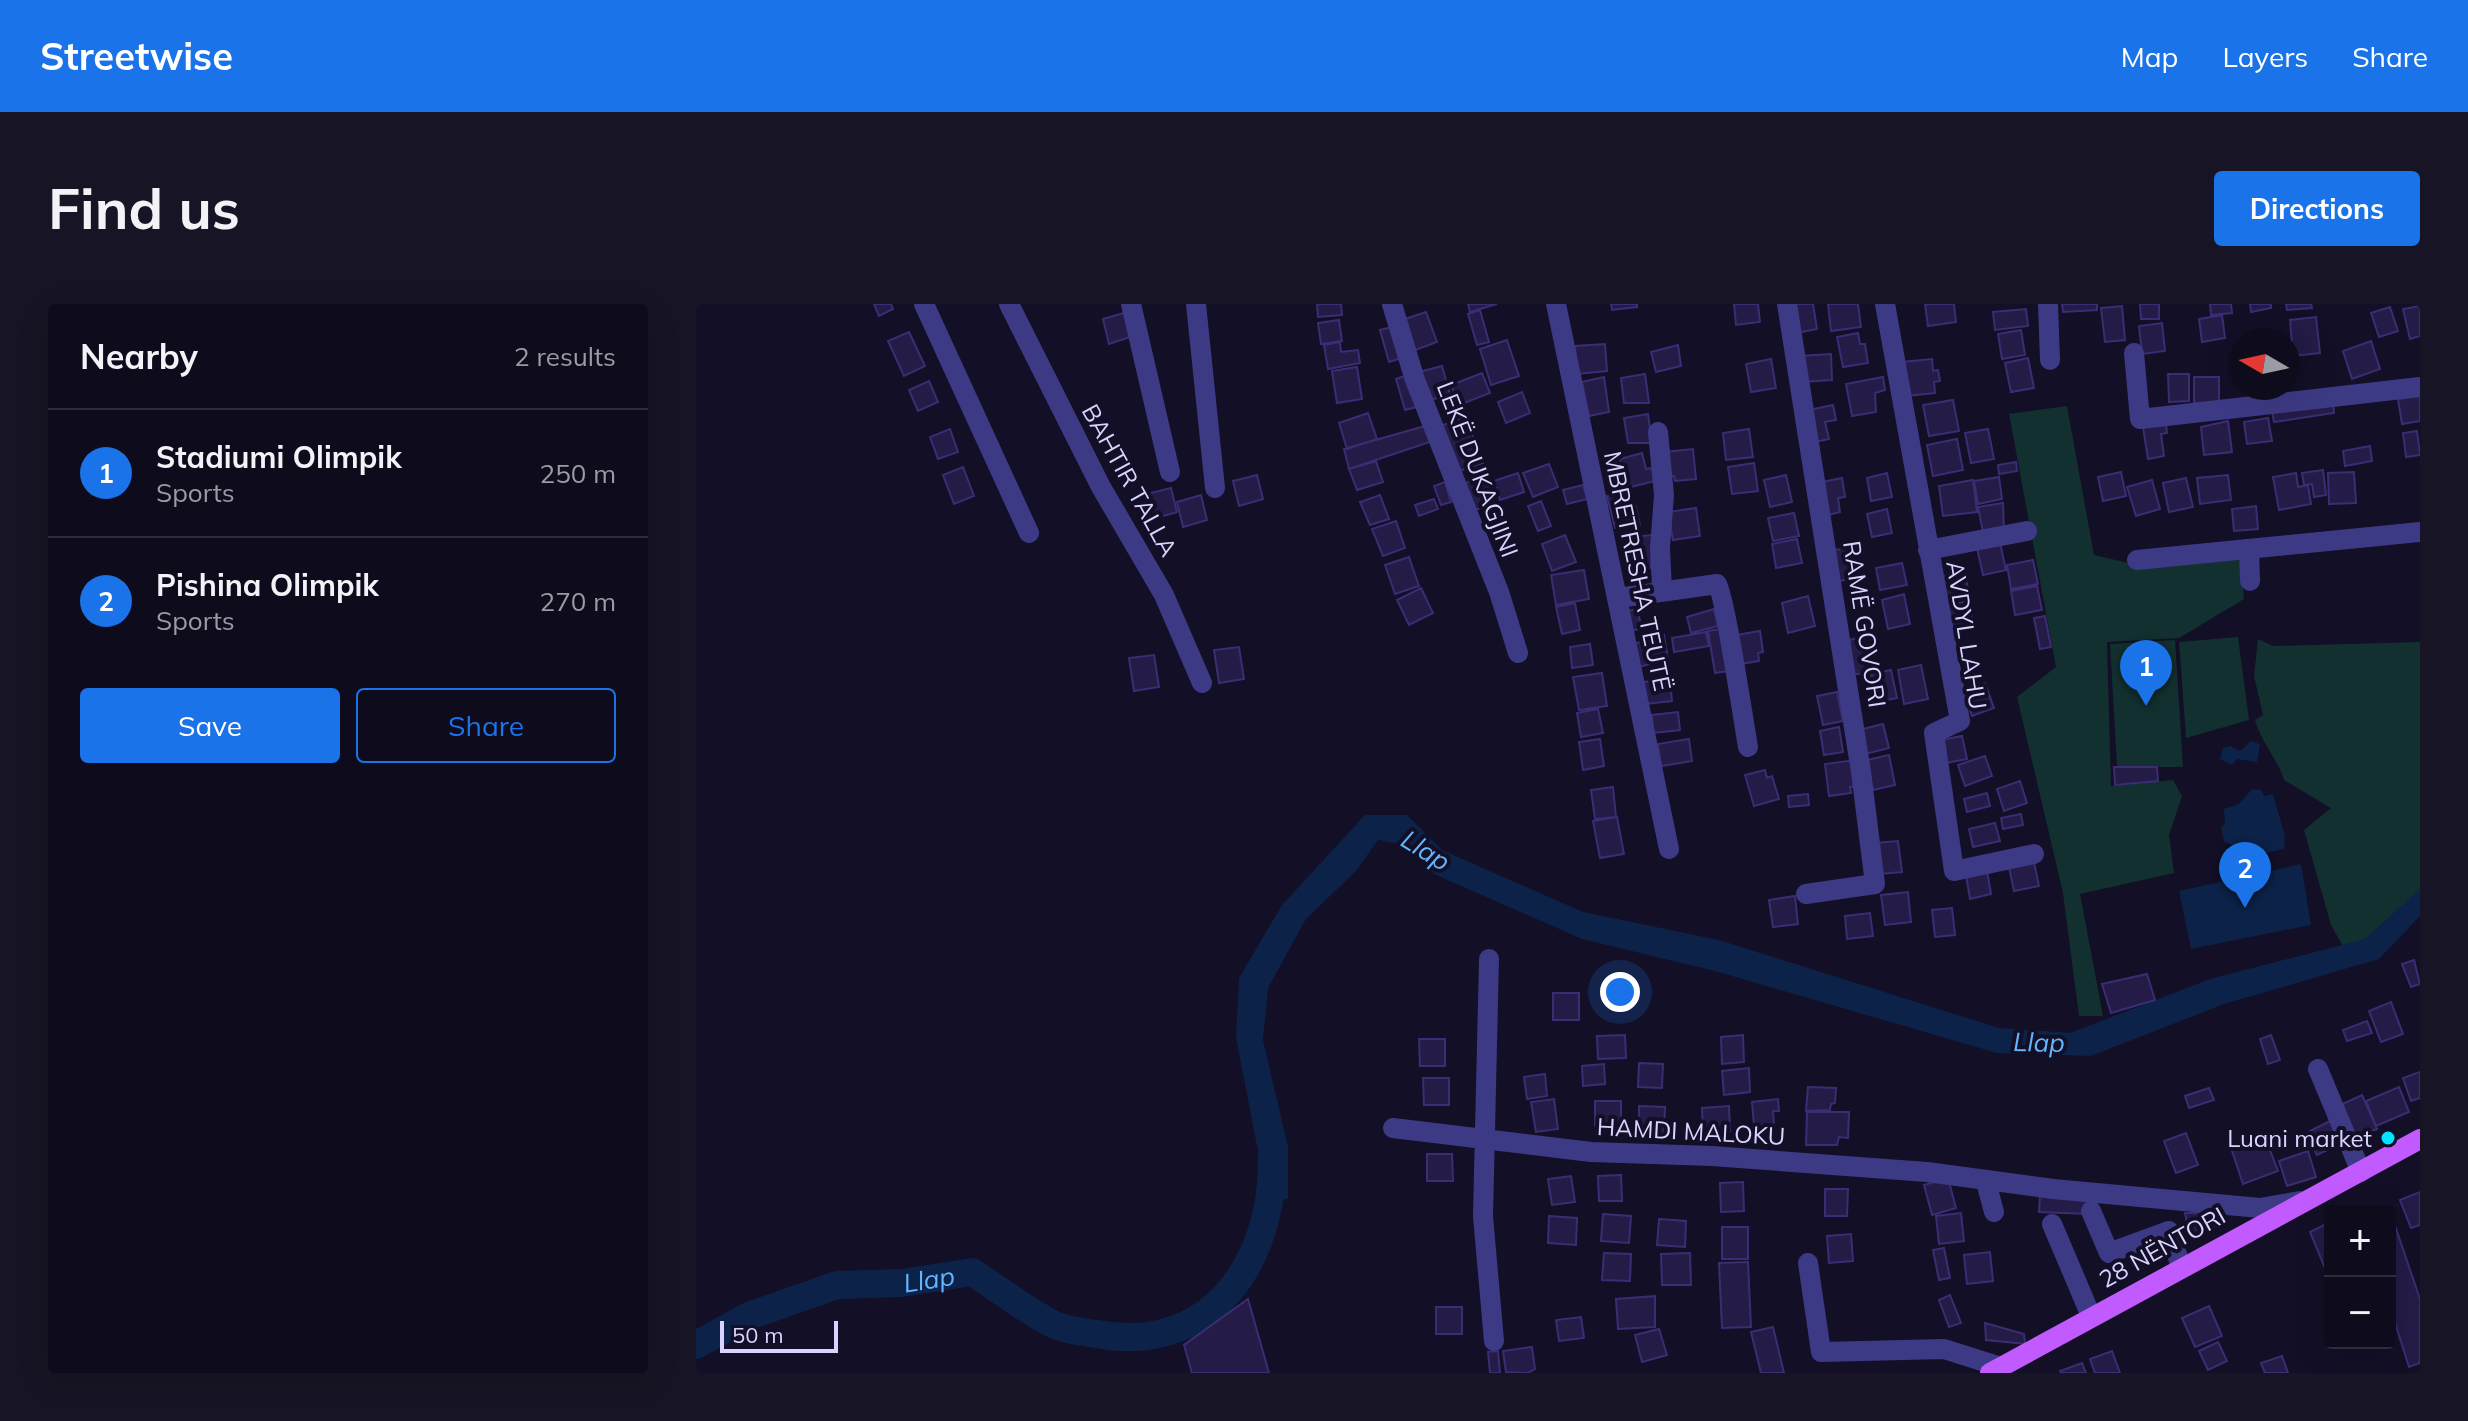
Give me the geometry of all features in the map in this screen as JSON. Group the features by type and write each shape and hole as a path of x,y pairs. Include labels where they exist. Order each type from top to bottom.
{"main road":[{"name":"28 NËNTORI","path":"1995,1370 2181,1266 2420,1139"}],"street":[{"path":"924,304 1029,533"},
{"name":"BAHTIR TALLA","path":"1009,304 1101,487 1164,595 1202,683"},
{"path":"1131,304 1170,472"},
{"path":"1196,304 1215,488"},
{"name":"LEKË DUKAGJINI","path":"1392,304 1415,380 1499,592 1518,653"},
{"name":"MBRETRESHA TEUTË","path":"1556,304 1669,849"},
{"name":"RAMË GOVORI","path":"1787,304 1861,772 1875,884 1806,894"},
{"name":"AVDYL LAHU","path":"1885,304 1960,721 1934,733 1954,871 2034,854"},
{"path":"2048,304 2050,360"},
{"path":"2134,353 2140,419 2420,387"},
{"path":"1658,432 1664,495 1660,548 1662,591"},
{"name":"AVDYL LAHU","path":"1928,550 2027,531"},
{"path":"2137,560 2420,532"},
{"path":"2249,549 2250,581"},
{"path":"1618,598 1717,584 1722,590 1727,638 1748,747"},
{"path":"1489,959 1483,1216 1494,1341"},
{"path":"2318,1069 2361,1172"},
{"name":"HAMDI MALOKU","path":"1393,1128 1591,1152 1712,1156 1927,1172 1986,1182 2260,1208 2303,1201"},
{"path":"1986,1182 1994,1212"},
{"path":"2091,1211 2109,1253 2169,1231 2181,1266"},
{"path":"2052,1224 2091,1316"},
{"path":"1808,1263 1821,1352 1944,1349 1995,1370"}],"green space":[{"path":"2067,406 2094,555 2137,565 2240,555 2244,599 2179,638 2107,642 2111,786 2173,780 2182,796 2169,835 2174,873 2080,894 2103,1016 2079,1016 2063,893 2017,697 2056,667 2009,414"},
{"path":"2238,637 2249,720 2186,738 2179,642"},
{"path":"2258,639 2273,646 2420,642 2420,899 2347,953 2331,925 2304,830 2331,808 2284,780 2255,720 2263,715 2254,676"},
{"path":"2175,640 2183,767 2117,767 2110,644"}],"water":[{"path":"2251,741 2260,744 2257,762 2237,759 2232,765 2220,759 2223,748 2230,746 2240,751"},
{"path":"2252,789 2261,790 2264,796 2273,794 2285,836 2284,849 2252,856 2234,854 2233,845 2224,842 2221,828 2225,823 2224,809 2239,804"},
{"path":"1365,815 1407,815 1442,850 1583,912 1719,940 1999,1028 2070,1033 2210,979 2365,939 2420,889 2420,916 2379,959 2224,1004 2091,1056 1997,1053 1715,971 1582,939 1434,874 1405,845 1378,840 1356,871 1306,919 1268,988 1263,1040 1288,1147 1288,1199 1257,1204 1258,1151 1236,1038 1239,978 1282,905"},
{"path":"2301,864 2311,925 2191,949 2179,891"}],"building":[{"path":"874,304 891,304 893,309 879,316"},
{"path":"1317,304 1341,304 1342,315 1318,317"},
{"path":"1468,304 1497,304 1470,312"},
{"path":"1611,304 1637,304 1637,307 1612,310"},
{"path":"1734,304 1758,304 1760,322 1736,325"},
{"path":"1792,304 1813,304 1817,329 1796,333"},
{"path":"1828,304 1858,304 1861,327 1831,331"},
{"path":"1925,304 1954,304 1956,322 1928,326"},
{"path":"2062,304 2097,304 2097,310 2063,312"},
{"path":"2140,304 2159,304 2159,319 2141,319"},
{"path":"2210,304 2231,304 2232,313 2211,315"},
{"path":"2250,304 2271,304 2271,308 2251,312"},
{"path":"2286,304 2311,304 2312,308 2287,310"},
{"path":"2122,306 2125,340 2105,342 2101,308"},
{"path":"2420,306 2420,336 2410,339 2403,309"},
{"path":"2390,307 2398,331 2379,337 2371,313"},
{"path":"2026,309 2028,326 1995,330 1993,312"},
{"path":"1480,310 1489,342 1477,345 1468,314"},
{"path":"1127,312 1133,336 1109,344 1103,319"},
{"path":"1426,312 1437,342 1413,351 1402,320"},
{"path":"2222,315 2225,338 2202,342 2199,319"},
{"path":"2316,317 2320,353 2300,355 2300,328 2291,328 2290,320"},
{"path":"1339,320 1342,341 1321,344 1318,323"},
{"path":"2162,323 2165,351 2142,354 2139,326"},
{"path":"1392,327 1401,358 1389,362 1380,330"},
{"path":"2021,330 2025,355 2002,359 1998,334"},
{"path":"909,332 925,366 904,376 888,341"},
{"path":"1858,333 1860,344 1865,344 1868,363 1843,367 1837,337"},
{"path":"1507,340 1519,376 1491,385 1480,349"},
{"path":"2371,341 2380,369 2352,379 2343,351"},
{"path":"1340,342 1341,352 1358,350 1360,363 1328,369 1324,345"},
{"path":"1605,344 1607,371 1577,374 1575,346"},
{"path":"1678,345 1681,366 1656,372 1651,352"},
{"path":"1831,354 1832,380 1801,382 1799,356"},
{"path":"2028,358 2034,388 2011,392 2005,363"},
{"path":"1771,359 1776,388 1751,392 1746,364"},
{"path":"1932,359 1933,371 1938,370 1940,381 1934,382 1935,393 1906,396 1902,362"},
{"path":"1442,366 1450,394 1427,401 1419,372"},
{"path":"1357,367 1362,399 1337,403 1332,371"},
{"path":"1482,373 1490,393 1459,405 1451,385"},
{"path":"1645,374 1649,403 1624,403 1621,378"},
{"path":"2168,374 2189,374 2189,401 2169,402"},
{"path":"1408,375 1417,407 1405,410 1396,379"},
{"path":"1604,377 1609,412 1589,416 1582,382"},
{"path":"1883,377 1885,390 1875,393 1876,412 1852,416 1846,384"},
{"path":"2194,377 2219,377 2219,403 2194,403"},
{"path":"929,381 938,402 918,411 909,390"},
{"path":"1522,392 1530,413 1506,423 1498,402"},
{"path":"2420,396 2420,421 2402,424 2398,399"},
{"path":"1953,400 1959,431 1929,436 1923,405"},
{"path":"2333,402 2334,413 2274,422 2272,411"},
{"path":"1833,405 1836,420 1825,422 1829,439 1815,442 1809,410"},
{"path":"1368,413 1377,439 1347,449 1339,423"},
{"path":"1648,414 1652,443 1628,443 1624,418"},
{"path":"1466,417 1483,463 1454,473 1437,427"},
{"path":"2268,418 2272,441 2247,444 2244,422"},
{"path":"2228,421 2232,452 2204,455 2201,427"},
{"path":"2166,424 2167,433 2161,434 2164,456 2148,459 2143,427"},
{"path":"1425,426 1433,441 1349,469 1344,449"},
{"path":"950,429 958,452 938,459 930,437"},
{"path":"1749,429 1753,457 1726,460 1723,433"},
{"path":"1988,429 1994,459 1971,463 1965,433"},
{"path":"2417,431 2420,455 2406,457 2403,433"},
{"path":"1957,439 1963,470 1933,476 1927,445"},
{"path":"2370,446 2372,461 2345,466 2343,451"},
{"path":"1693,449 1696,479 1675,481 1674,476 1668,476 1665,452"},
{"path":"1642,453 1646,469 1652,468 1655,481 1627,488 1620,459"},
{"path":"1376,461 1383,482 1357,490 1349,469"},
{"path":"2016,462 2017,471 1999,474 1998,465"},
{"path":"1754,463 1758,491 1732,494 1728,467"},
{"path":"1549,464 1558,487 1533,497 1523,473"},
{"path":"963,467 974,496 954,504 943,475"},
{"path":"2323,470 2326,495 2314,497 2312,484 2304,485 2302,473"},
{"path":"2121,472 2126,496 2103,501 2098,477"},
{"path":"2354,472 2356,503 2329,504 2328,473"},
{"path":"1518,473 1524,492 1500,500 1494,481"},
{"path":"1887,473 1892,497 1871,501 1867,478"},
{"path":"2296,473 2298,487 2308,485 2311,504 2279,510 2273,477"},
{"path":"1257,475 1263,499 1239,506 1233,481"},
{"path":"1786,475 1792,502 1770,507 1764,480"},
{"path":"2228,475 2231,500 2200,504 2197,478"},
{"path":"1484,476 1494,503 1470,512 1460,485"},
{"path":"1999,477 2002,499 1978,504 1974,481"},
{"path":"1842,478 1845,497 1838,498 1840,512 1828,515 1822,482"},
{"path":"2186,478 2193,507 2169,512 2163,483"},
{"path":"1973,480 1977,512 1943,516 1939,486"},
{"path":"2152,480 2160,509 2136,516 2127,487"},
{"path":"1445,482 1451,502 1441,505 1434,486"},
{"path":"1583,485 1587,499 1567,504 1563,490"},
{"path":"1171,488 1177,512 1153,519 1147,494"},
{"path":"1630,490 1633,501 1627,503 1632,523 1615,528 1607,496"},
{"path":"1201,495 1207,520 1183,527 1177,502"},
{"path":"1380,495 1389,519 1370,525 1360,502"},
{"path":"1434,499 1438,509 1419,516 1415,505"},
{"path":"1541,501 1551,526 1538,531 1528,506"},
{"path":"2003,503 2004,533 1984,537 1978,507"},
{"path":"1636,506 1640,526 1630,528 1625,508"},
{"path":"2256,506 2258,529 2234,531 2232,509"},
{"path":"1696,508 1700,536 1673,540 1668,512"},
{"path":"1887,509 1892,533 1872,537 1867,514"},
{"path":"1794,513 1799,536 1773,541 1768,518"},
{"path":"1396,521 1405,548 1383,556 1372,529"},
{"path":"1565,535 1576,562 1552,571 1542,544"},
{"path":"1653,535 1651,568 1628,569 1629,537"},
{"path":"1797,539 1802,563 1776,568 1772,544"},
{"path":"2000,543 2006,570 1983,575 1977,548"},
{"path":"1856,547 1859,564 1849,566 1851,579 1839,581 1834,550"},
{"path":"1409,557 1419,586 1395,594 1385,565"},
{"path":"2033,560 2038,584 2011,589 2007,565"},
{"path":"1902,563 1907,585 1880,590 1876,568"},
{"path":"1584,570 1589,599 1556,605 1551,575"},
{"path":"1965,572 1969,596 1943,601 1939,577"},
{"path":"2037,586 2042,610 2015,615 2011,591"},
{"path":"1421,588 1433,613 1409,625 1397,600"},
{"path":"1904,594 1910,624 1888,629 1882,600"},
{"path":"1808,596 1815,626 1788,633 1782,603"},
{"path":"1969,601 1973,624 1947,630 1942,606"},
{"path":"1575,603 1580,630 1562,634 1556,607"},
{"path":"1637,609 1642,628 1631,631 1627,611"},
{"path":"1714,609 1718,626 1691,633 1687,617"},
{"path":"2045,616 2051,647 2040,649 2034,618"},
{"path":"1721,629 1729,671 1715,673 1708,631"},
{"path":"1760,631 1763,652 1758,653 1759,661 1735,665 1730,636"},
{"path":"1706,632 1709,646 1674,652 1672,638"},
{"path":"1664,635 1668,659 1639,667 1634,644"},
{"path":"1862,637 1866,652 1871,650 1875,671 1852,675 1845,641"},
{"path":"1590,644 1593,665 1572,668 1570,647"},
{"path":"1239,647 1244,679 1219,683 1214,650"},
{"path":"1154,655 1159,687 1134,691 1129,658"},
{"path":"1921,665 1928,699 1904,704 1898,670"},
{"path":"1891,670 1897,698 1877,702 1871,674"},
{"path":"1602,673 1607,706 1579,710 1573,677"},
{"path":"1670,679 1672,701 1646,704 1644,682"},
{"path":"1985,683 1994,708 1972,716 1963,691"},
{"path":"1837,692 1843,721 1823,725 1817,696"},
{"path":"1598,709 1603,733 1581,737 1577,713"},
{"path":"1678,712 1680,730 1653,733 1652,715"},
{"path":"1883,724 1889,748 1865,754 1859,730"},
{"path":"1839,727 1843,752 1824,755 1820,731"},
{"path":"1962,736 1967,759 1946,763 1941,740"},
{"path":"1600,739 1604,766 1583,770 1579,742"},
{"path":"1689,739 1692,761 1661,766 1658,744"},
{"path":"1889,755 1895,785 1873,790 1867,760"},
{"path":"1985,756 1992,776 1965,786 1958,765"},
{"path":"1855,760 1859,786 1850,787 1851,793 1829,796 1825,764"},
{"path":"2114,767 2157,767 2158,781 2115,785"},
{"path":"1765,770 1767,778 1772,776 1779,799 1754,806 1745,775"},
{"path":"2020,781 2027,803 2004,811 1997,789"},
{"path":"1613,787 1616,817 1595,819 1591,790"},
{"path":"1987,793 1990,806 1967,812 1964,799"},
{"path":"1808,794 1809,805 1789,807 1788,796"},
{"path":"2021,814 2023,825 2003,829 2001,818"},
{"path":"1617,817 1624,854 1600,858 1593,821"},
{"path":"1995,823 2000,841 1973,847 1969,829"},
{"path":"1898,841 1902,872 1879,874 1876,843"},
{"path":"2034,862 2039,886 2014,891 2009,867"},
{"path":"1987,871 1991,894 1970,899 1966,875"},
{"path":"1908,892 1911,922 1885,925 1881,895"},
{"path":"1795,896 1798,924 1773,927 1769,900"},
{"path":"1952,908 1955,935 1935,937 1932,910"},
{"path":"1870,913 1873,936 1847,939 1845,916"},
{"path":"2414,960 2420,984 2411,987 2402,964"},
{"path":"2147,974 2155,1000 2111,1013 2102,984"},
{"path":"1553,993 1579,993 1579,1020 1553,1020"},
{"path":"2391,1002 2403,1034 2381,1042 2369,1011"},
{"path":"2367,1021 2372,1033 2347,1041 2343,1030"},
{"path":"1625,1035 1626,1058 1598,1059 1597,1036"},
{"path":"1743,1035 1744,1062 1722,1064 1721,1037"},
{"path":"2271,1035 2280,1060 2268,1064 2260,1039"},
{"path":"1419,1039 1445,1039 1445,1066 1420,1066"},
{"path":"1639,1063 1663,1064 1662,1088 1638,1087"},
{"path":"1604,1064 1605,1084 1583,1086 1582,1066"},
{"path":"1749,1068 1750,1092 1724,1095 1722,1071"},
{"path":"2420,1072 2420,1098 2411,1101 2403,1078"},
{"path":"1545,1074 1547,1096 1527,1099 1524,1077"},
{"path":"1423,1078 1449,1078 1449,1105 1424,1105"},
{"path":"1808,1087 1836,1088 1835,1103 1831,1104 1830,1110 1806,1111"},
{"path":"2399,1087 2409,1112 2376,1126 2366,1101"},
{"path":"2209,1088 2214,1100 2189,1108 2185,1096"},
{"path":"2362,1095 2377,1129 2350,1140 2336,1107"},
{"path":"1554,1099 1558,1129 1536,1132 1531,1102"},
{"path":"1778,1099 1779,1111 1773,1111 1774,1124 1754,1126 1752,1102"},
{"path":"1595,1101 1621,1101 1621,1126 1595,1126"},
{"path":"1639,1106 1665,1107 1664,1133 1639,1132"},
{"path":"1729,1106 1730,1131 1703,1132 1702,1108"},
{"path":"1807,1112 1849,1112 1848,1138 1839,1137 1837,1145 1806,1145"},
{"path":"2332,1120 2342,1143 2317,1155 2306,1133"},
{"path":"2186,1133 2198,1165 2176,1173 2164,1141"},
{"path":"2266,1140 2278,1171 2243,1184 2232,1151"},
{"path":"2308,1151 2316,1177 2287,1186 2279,1161"},
{"path":"1427,1154 1452,1154 1453,1181 1427,1181"},
{"path":"1621,1175 1622,1201 1599,1201 1598,1176"},
{"path":"1571,1176 1575,1202 1552,1205 1548,1179"},
{"path":"1948,1178 1956,1208 1932,1215 1924,1185"},
{"path":"1743,1182 1744,1211 1721,1212 1720,1183"},
{"path":"1825,1189 1848,1189 1847,1216 1825,1216"},
{"path":"2420,1192 2420,1225 2411,1228 2400,1200"},
{"path":"2040,1195 2089,1197 2088,1214 2039,1212"},
{"path":"1961,1213 1964,1241 1939,1244 1936,1216"},
{"path":"2185,1213 2212,1213 2217,1219 2212,1232 2190,1237"},
{"path":"1603,1214 1631,1216 1629,1243 1601,1241"},
{"path":"1549,1216 1577,1218 1576,1245 1548,1243"},
{"path":"1659,1219 1686,1221 1685,1247 1657,1245"},
{"path":"2324,1225 2324,1266 2310,1232"},
{"path":"1722,1227 1748,1227 1748,1259 1722,1259"},
{"path":"2396,1229 2420,1299 2420,1363 2409,1367 2396,1326"},
{"path":"1851,1234 1853,1261 1829,1263 1827,1236"},
{"path":"2159,1241 2164,1250 2148,1258 2143,1249"},
{"path":"1944,1248 1950,1278 1939,1280 1933,1250"},
{"path":"1990,1252 1993,1281 1967,1284 1964,1255"},
{"path":"1604,1253 1631,1254 1630,1281 1602,1280"},
{"path":"1690,1253 1691,1285 1662,1285 1661,1254"},
{"path":"1748,1262 1751,1327 1722,1328 1719,1263"},
{"path":"1950,1295 1961,1323 1949,1327 1939,1300"},
{"path":"1655,1296 1655,1327 1618,1329 1616,1299"},
{"path":"1248,1299 1269,1373 1192,1373 1184,1345"},
{"path":"2209,1306 2222,1336 2195,1347 2182,1318"},
{"path":"1436,1307 1462,1307 1462,1334 1436,1334"},
{"path":"1581,1317 1584,1338 1559,1341 1556,1320"},
{"path":"1985,1323 2024,1334 2025,1344 1986,1340"},
{"path":"1773,1327 1784,1373 1761,1373 1751,1332"},
{"path":"1659,1329 1667,1355 1642,1362 1635,1335"},
{"path":"2218,1342 2227,1361 2208,1370 2199,1351"},
{"path":"1532,1347 1535,1369 1528,1373 1506,1372 1503,1351"},
{"path":"1498,1351 1500,1373 1490,1373 1488,1352"},
{"path":"2112,1351 2120,1373 2095,1373 2090,1359"},
{"path":"2282,1356 2288,1373 2265,1373 2261,1363"},
{"path":"2082,1363 2086,1373 2060,1371"}],"waterway":[{"name":"Llap","path":"696,1345 749,1316 837,1285 902,1283 972,1272 1034,1313 1065,1329 1136,1337 1171,1331 1201,1316 1226,1295 1245,1268 1260,1237 1269,1202 1272,1165"}],"place":[{"name":"Stadiumi Olimpik","path":"2146,706"},
{"name":"Pishina Olimpik","path":"2245,908"},
{"name":"Luani market","path":"2388,1138"}]}
